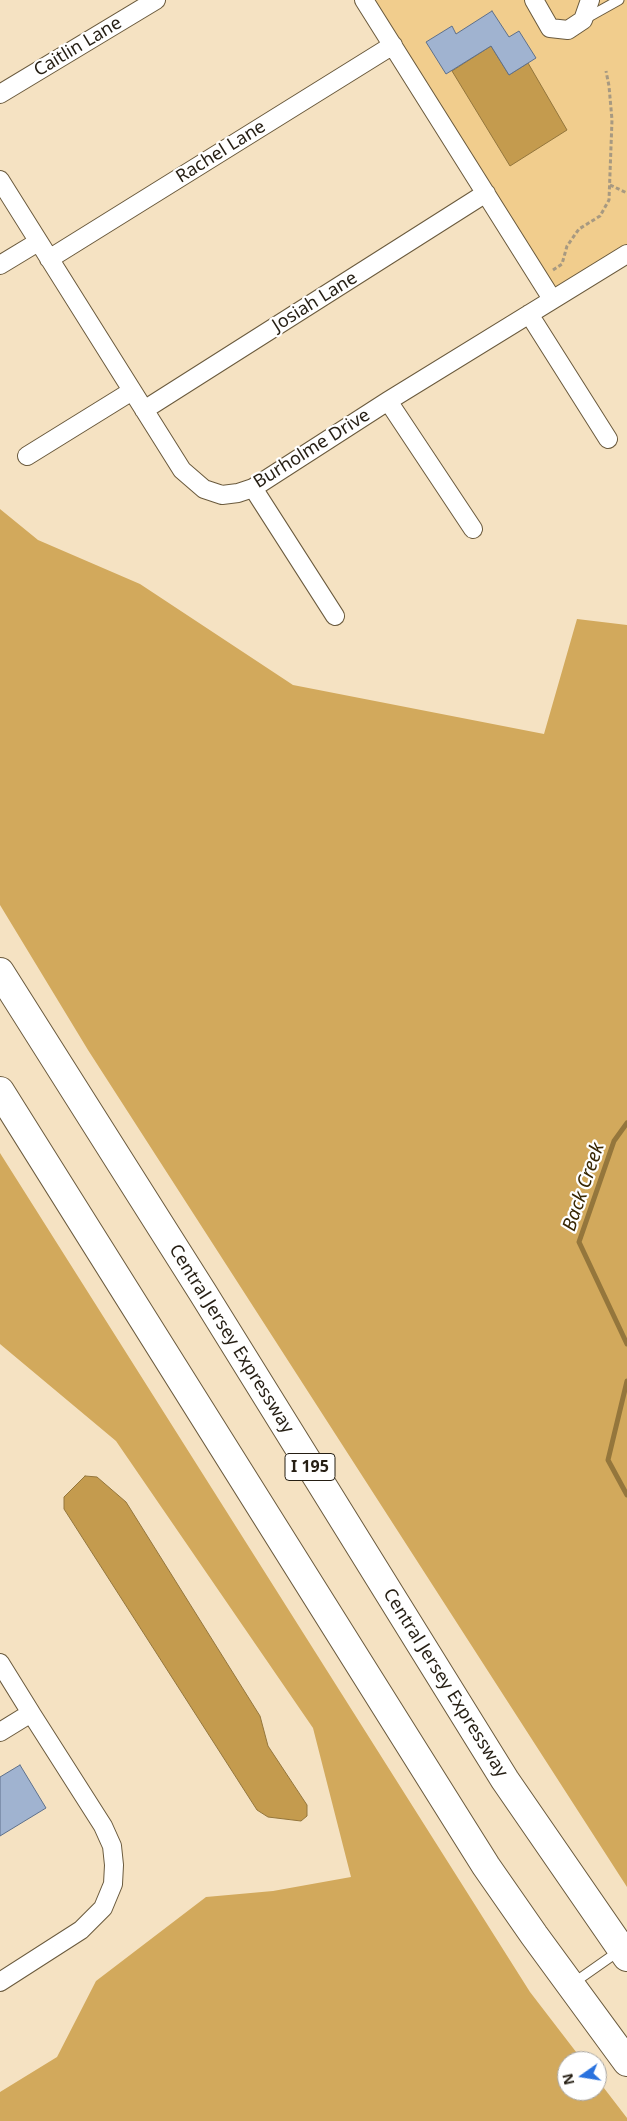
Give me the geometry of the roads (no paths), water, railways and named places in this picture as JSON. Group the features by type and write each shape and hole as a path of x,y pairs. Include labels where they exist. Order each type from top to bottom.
{"highway":[{"name":"Central Jersey Expressway","path":"0,972 198,1285 500,1772 624,1954"},
{"path":"0,1091 472,1843 570,1985 627,2062"}],"street":[{"name":"Caitlin Lane","path":"0,94 156,0"},
{"path":"364,0 552,299"},
{"path":"534,0 550,28 568,30 583,20 590,0"},
{"name":"Rachel Lane","path":"49,259 393,45"},
{"name":"Burholme Drive","path":"0,180 182,470 204,489 222,495 238,494 253,488 388,401 627,254"},
{"name":"Josiah Lane","path":"144,410 486,194"},
{"path":"0,265 38,242"},
{"path":"529,314 608,440"},
{"path":"27,456 132,391"},
{"path":"388,401 473,529"},
{"path":"253,488 334,616"},
{"path":"0,1663 103,1826 112,1846 114,1865 113,1884 103,1908 82,1930 0,1982"},
{"path":"0,1732 31,1713"}],"lane":[{"path":"583,20 619,0"},
{"path":"570,1985 624,1954"}],"waterway":[{"name":"Back Creek","path":"627,1123 614,1141 579,1242 627,1344"},
{"name":"Back Creek","path":"627,1381 608,1460 627,1495"}]}
